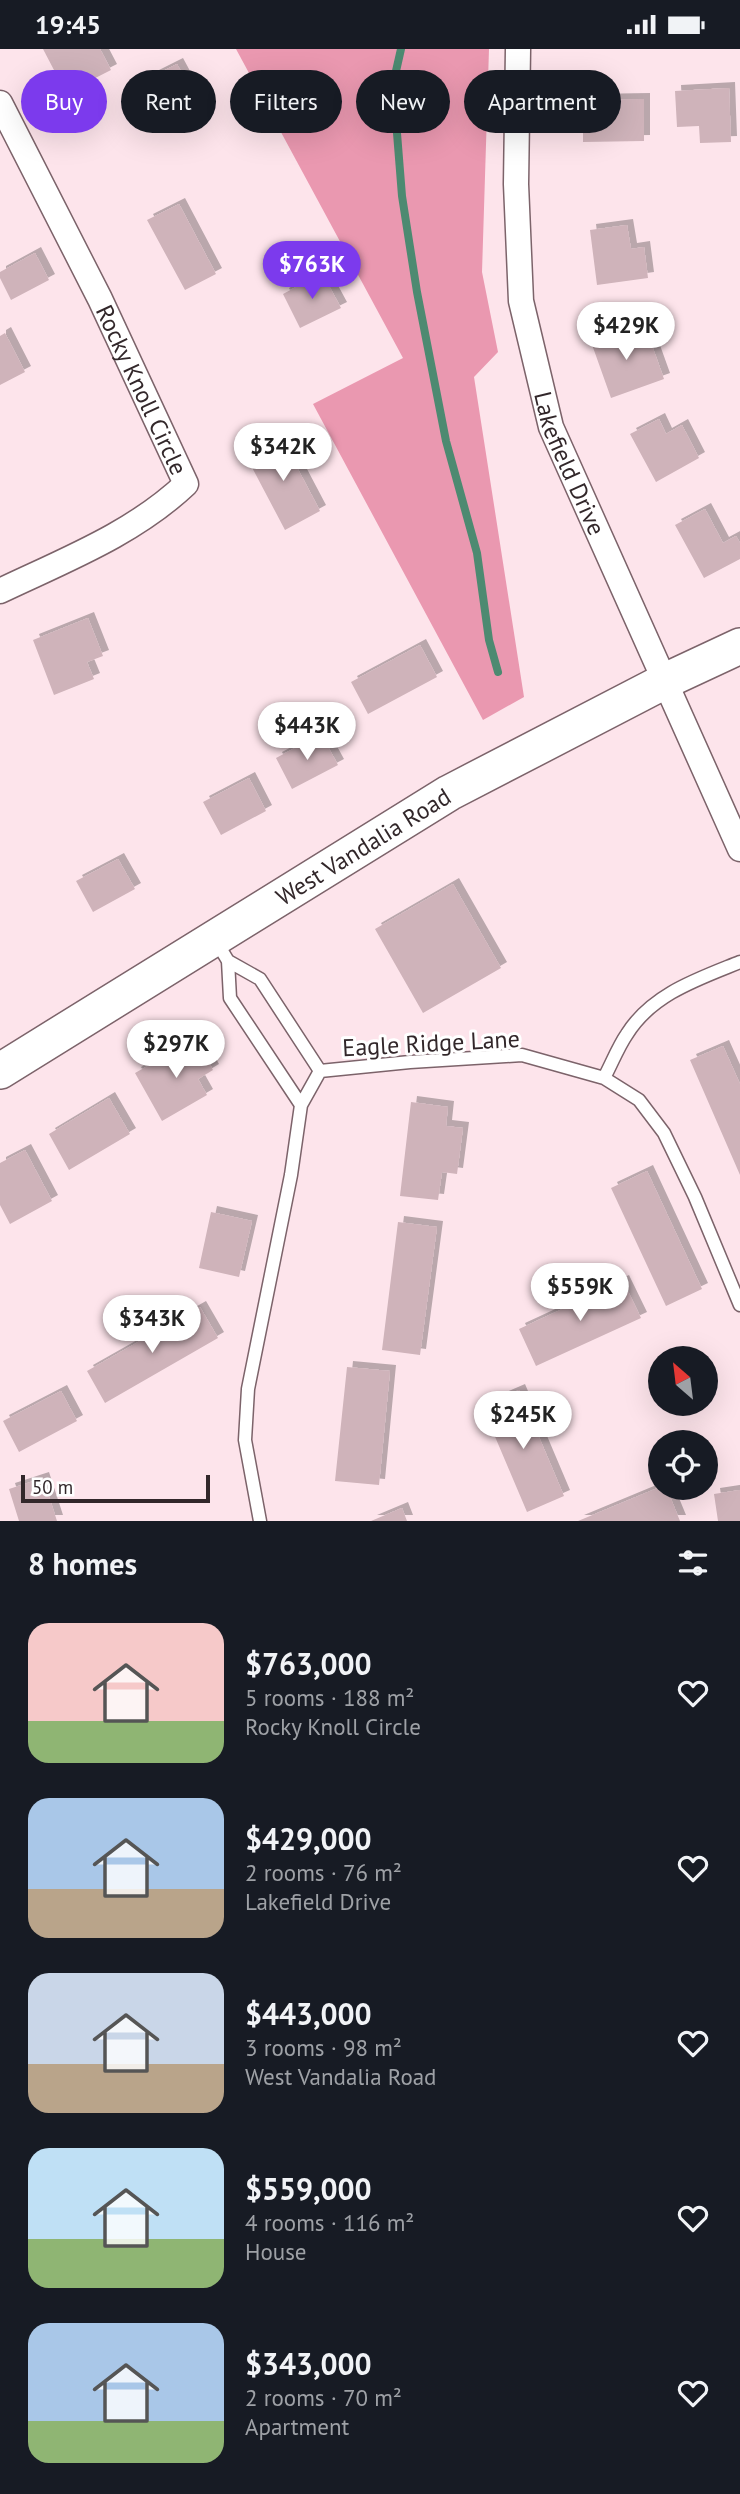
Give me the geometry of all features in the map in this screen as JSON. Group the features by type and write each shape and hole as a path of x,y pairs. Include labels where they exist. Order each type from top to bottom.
{"main road":[{"name":"West Vandalia Road","path":"0,1071 221,950 449,793 665,681 740,646"}],"street":[{"name":"Lakefield Drive","path":"518,49 516,184 521,301 551,427 740,849"},
{"name":"Rocky Knoll Circle","path":"0,103 100,299 186,484 162,506 109,539 0,591"}],"lane":[{"name":"Eagle Ridge Lane","path":"221,950 260,979 320,1071 522,1055 604,1078 639,1100 664,1133 695,1197 740,1305"},
{"path":"221,950 230,998 301,1105"},
{"path":"604,1078 627,1033 649,1006 677,989 740,962"},
{"path":"260,1521 245,1440 248,1389 291,1174 301,1105 320,1071"}],"shaded area":[{"path":"236,49 489,49 488,70 464,70 464,133 486,133 482,272 498,352 474,377 524,697 483,720 313,404 403,358 281,133 342,133 342,70 247,70"}],"building":[{"path":"43,49 100,49 111,70 107,72 54,70"},
{"path":"177,64 180,70 165,70"},
{"path":"729,88 731,142 700,143 699,126 677,127 675,91"},
{"path":"621,99 644,99 644,141 583,142 583,133 621,133"},
{"path":"179,204 216,274 185,290 147,220"},
{"path":"627,225 631,249 644,247 648,278 597,285 590,230"},
{"path":"35,253 49,280 11,300 0,278 0,272"},
{"path":"322,273 341,308 300,328 283,294"},
{"path":"627,326 634,346 650,340 664,379 611,398 590,339"},
{"path":"5,333 25,372 0,385 0,336"},
{"path":"659,419 666,434 682,425 699,458 656,482 630,434"},
{"path":"281,437 320,511 285,530 246,456"},
{"path":"705,509 723,543 736,536 740,543 740,559 704,578 675,525"},
{"path":"88,618 103,656 87,662 94,679 54,695 33,640"},
{"path":"420,645 437,677 368,714 351,682"},
{"path":"321,734 338,765 292,789 276,758"},
{"path":"249,778 266,811 221,835 203,802"},
{"path":"118,859 135,889 93,912 76,881"},
{"path":"453,884 501,968 423,1013 375,929"},
{"path":"196,1039 213,1070 198,1079 207,1095 162,1121 135,1073"},
{"path":"723,1046 740,1084 740,1175 690,1060"},
{"path":"109,1098 130,1134 69,1170 49,1134"},
{"path":"411,1102 448,1107 446,1126 463,1128 457,1174 442,1172 438,1200 400,1196"},
{"path":"25,1150 52,1201 10,1224 0,1205 0,1163"},
{"path":"647,1171 702,1289 666,1306 611,1188"},
{"path":"211,1212 252,1221 239,1277 199,1268"},
{"path":"398,1222 437,1227 420,1355 382,1350"},
{"path":"623,1281 641,1318 536,1366 519,1329"},
{"path":"200,1307 218,1338 105,1403 87,1371"},
{"path":"347,1367 390,1371 379,1485 335,1481"},
{"path":"519,1390 564,1496 527,1512 482,1406"},
{"path":"61,1391 77,1421 19,1452 3,1421"},
{"path":"43,1478 57,1521 19,1521 9,1489"},
{"path":"740,1490 740,1521 718,1521 715,1500 718,1500 718,1493"},
{"path":"648,1492 648,1500 671,1500 680,1521 578,1521"},
{"path":"402,1508 407,1521 371,1521"}],"waterway":[{"path":"401,49 396,71 395,108 402,196 417,292 446,441 477,553 489,640 498,672"}]}
